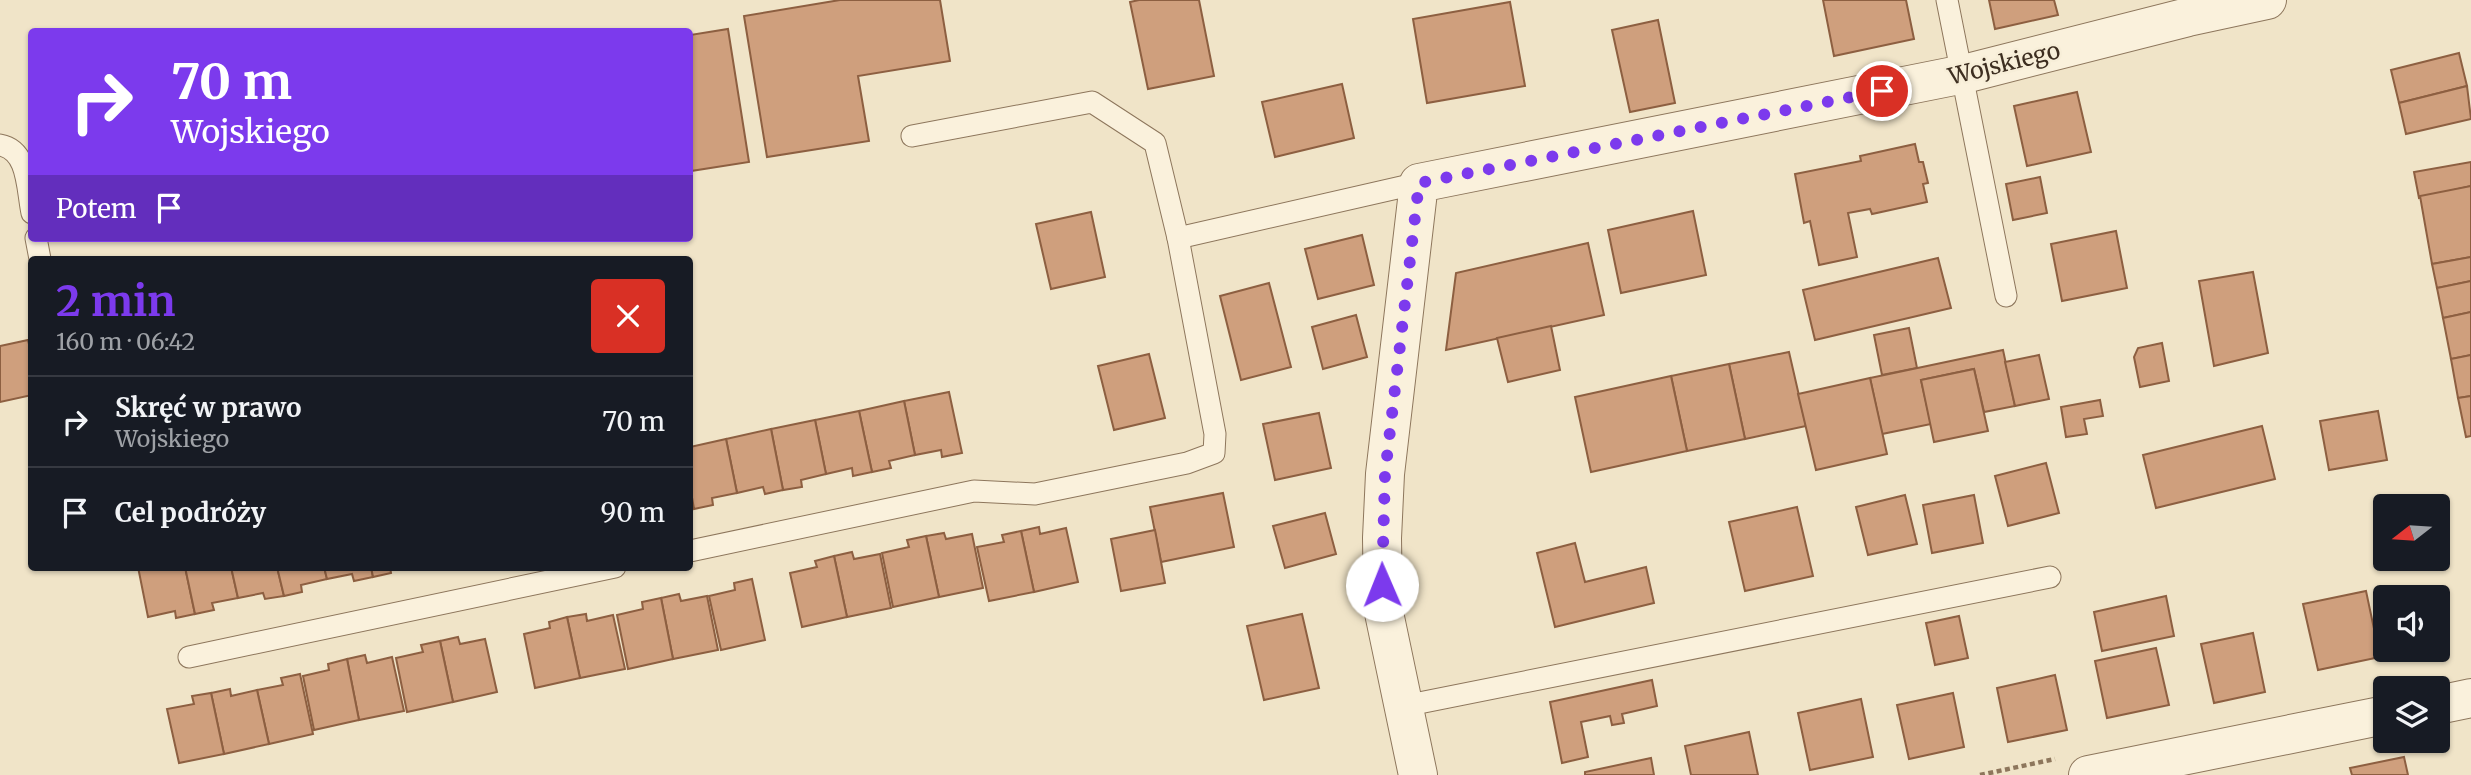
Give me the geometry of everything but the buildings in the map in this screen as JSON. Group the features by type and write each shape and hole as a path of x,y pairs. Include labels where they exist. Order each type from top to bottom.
{"street":[{"name":"Wojskiego","path":"1419,183 1964,74 2188,17 2267,0"},
{"path":"1418,775 1383,608 1382,538 1385,474 1419,183"},
{"path":"2450,702 2471,698"},
{"path":"2088,775 2373,717"}],"lane":[{"path":"1947,0 1964,74 2006,296"},
{"path":"693,550 974,491 1035,494 1187,463 1214,453 1215,434 1178,238 1155,143 1092,102 912,136"},
{"path":"0,145 13,150 20,157 28,194"},
{"path":"1178,238 1419,183"},
{"path":"189,657 596,571"},
{"path":"1406,719 2050,577"}],"route":[{"path":"1382,585 1385,474 1419,183 1882,91"}]}
